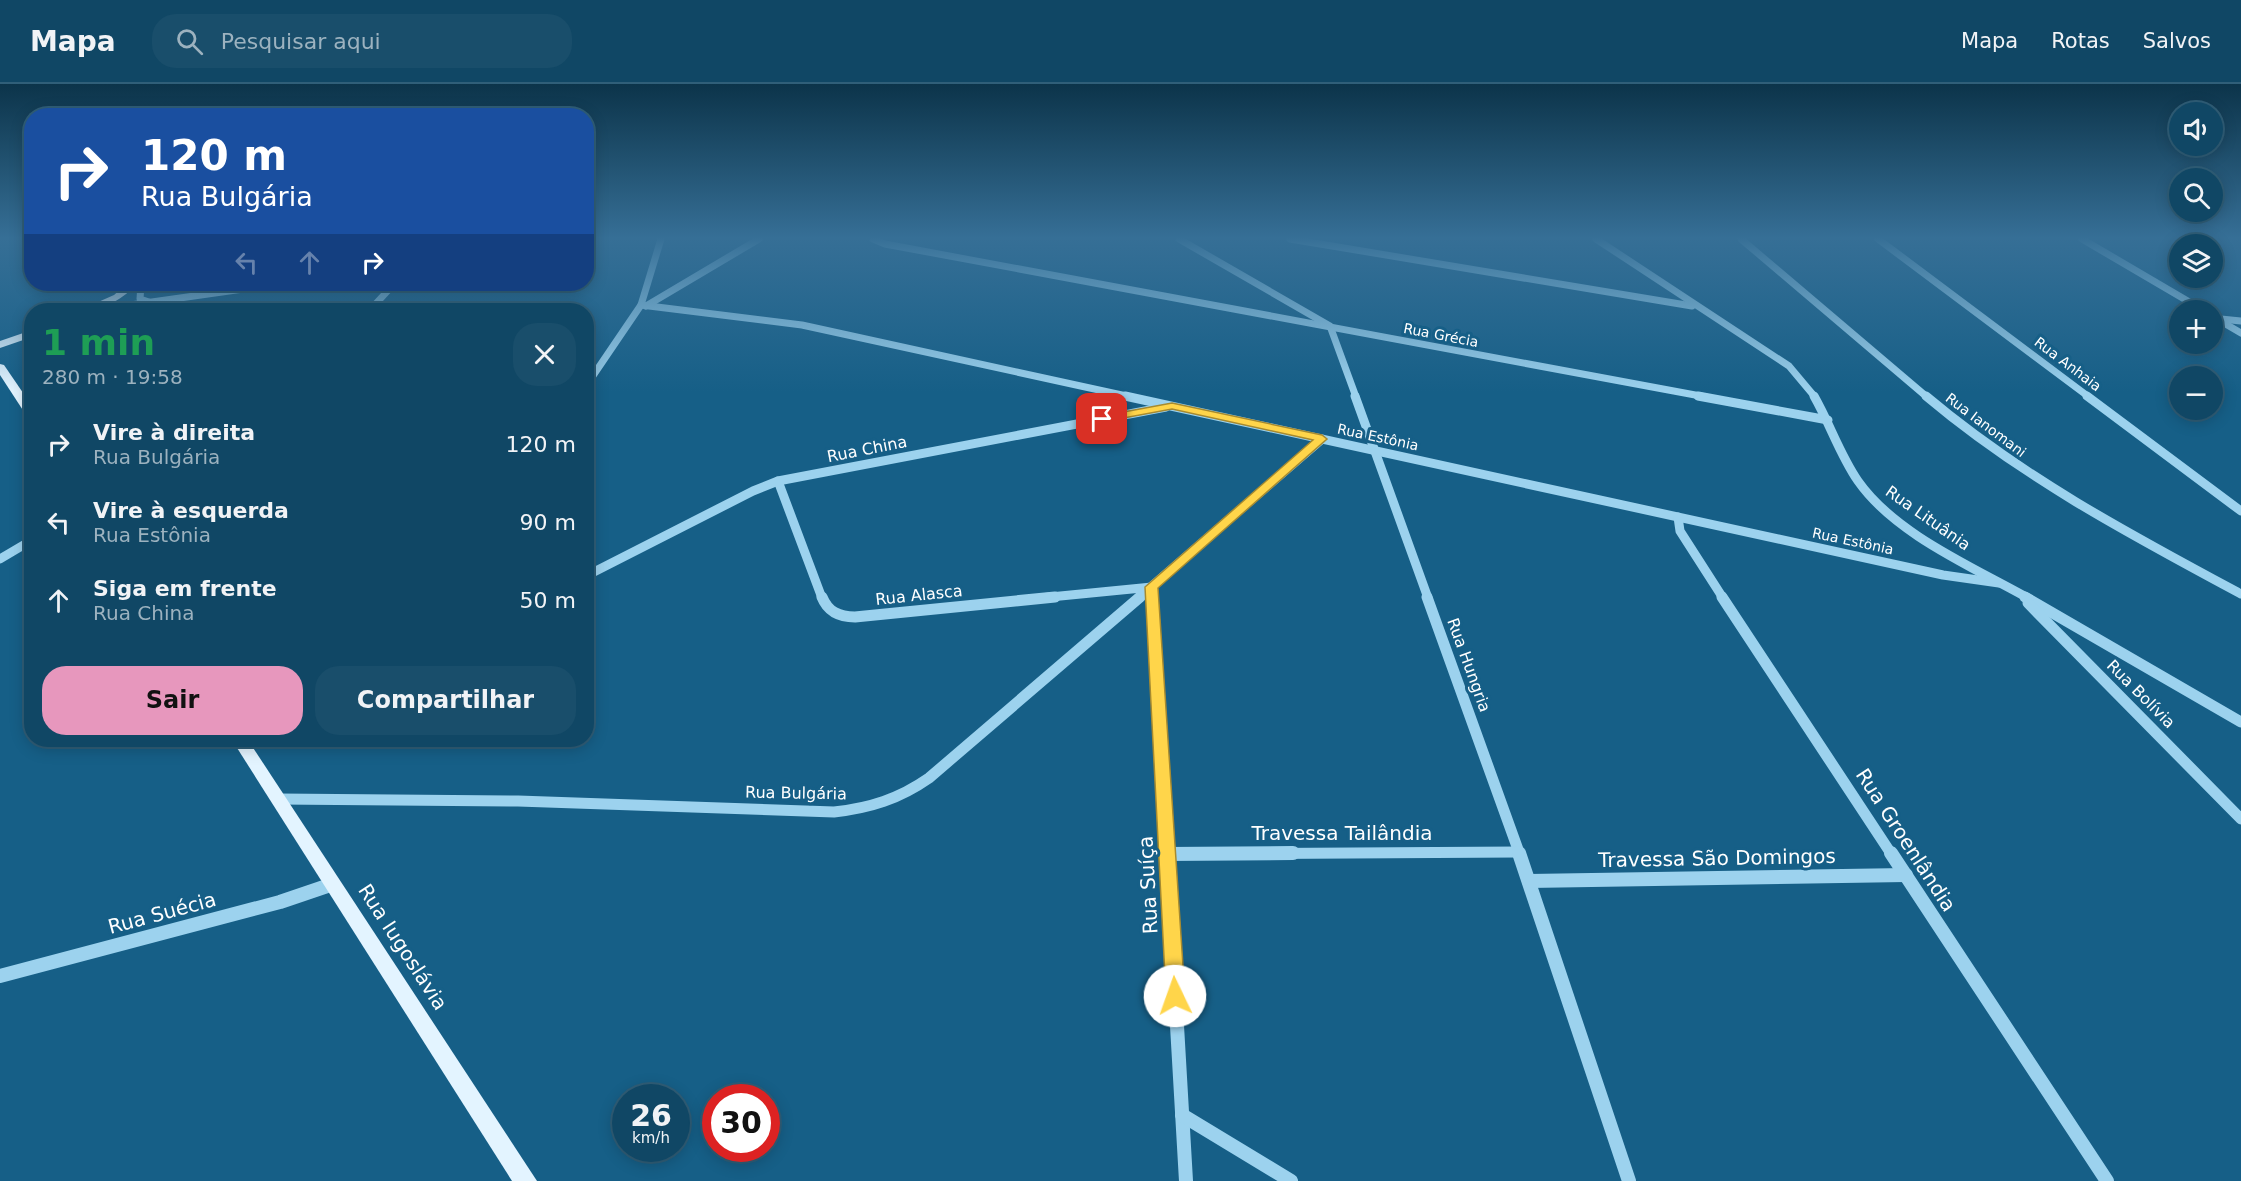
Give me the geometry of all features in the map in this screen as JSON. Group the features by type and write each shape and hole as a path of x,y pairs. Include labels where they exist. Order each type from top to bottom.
{"main road":[{"path":"102,303 117,297 124,291"},
{"path":"0,345 24,336"},
{"path":"0,367 24,404"},
{"name":"Rua Iugoslávia","path":"245,747 525,1181"}],"street":[{"path":"594,375 644,305 648,290"},
{"path":"644,305 670,290"},
{"name":"Rua Grécia","path":"1136,290 1828,420"},
{"path":"1268,290 1330,326"},
{"path":"1603,290 1700,308"},
{"name":"Rua Lituânia","path":"1673,290 1804,378 1828,420 1852,471 1870,496 1893,516 1999,583 2241,722"},
{"name":"Rua Ianomani","path":"1801,290 1952,418 2006,459 2102,519 2241,594"},
{"name":"Rua Anhaia","path":"1946,290 2241,511"},
{"path":"2169,290 2186,300"},
{"path":"141,291 140,299 152,302"},
{"path":"145,303 230,291"},
{"path":"376,303 388,291"},
{"name":"Rua Estônia","path":"644,305 802,325 1678,518 1943,575 1999,583"},
{"path":"2223,318 2241,321"},
{"path":"2223,322 2241,333"},
{"name":"Rua Hungria","path":"1330,326 1528,880 1629,1181"},
{"name":"Rua China","path":"594,572 753,491 778,481 1172,406"},
{"name":"Rua Bulgária","path":"279,799 518,801 834,812 863,809 888,803 918,788 1322,439"},
{"name":"Rua Alasca","path":"778,481 824,603 828,610 840,615 855,617 1152,587"},
{"name":"Rua Groenlândia","path":"1678,518 1680,531 1687,543 2107,1181"},
{"path":"0,559 24,545"},
{"name":"Rua Suíça","path":"1152,587 1186,1181"},
{"name":"Rua Bolívia","path":"2018,592 2241,819"},
{"name":"Travessa Tailândia","path":"1167,854 1518,852"},
{"name":"Travessa São Domingos","path":"1528,880 1906,875"},
{"name":"Rua Suécia","path":"0,976 280,902 333,884"},
{"path":"1182,1115 1291,1181"}],"route":[{"path":"1102,419 1172,406 1322,439 1152,587 1175,996"}]}
